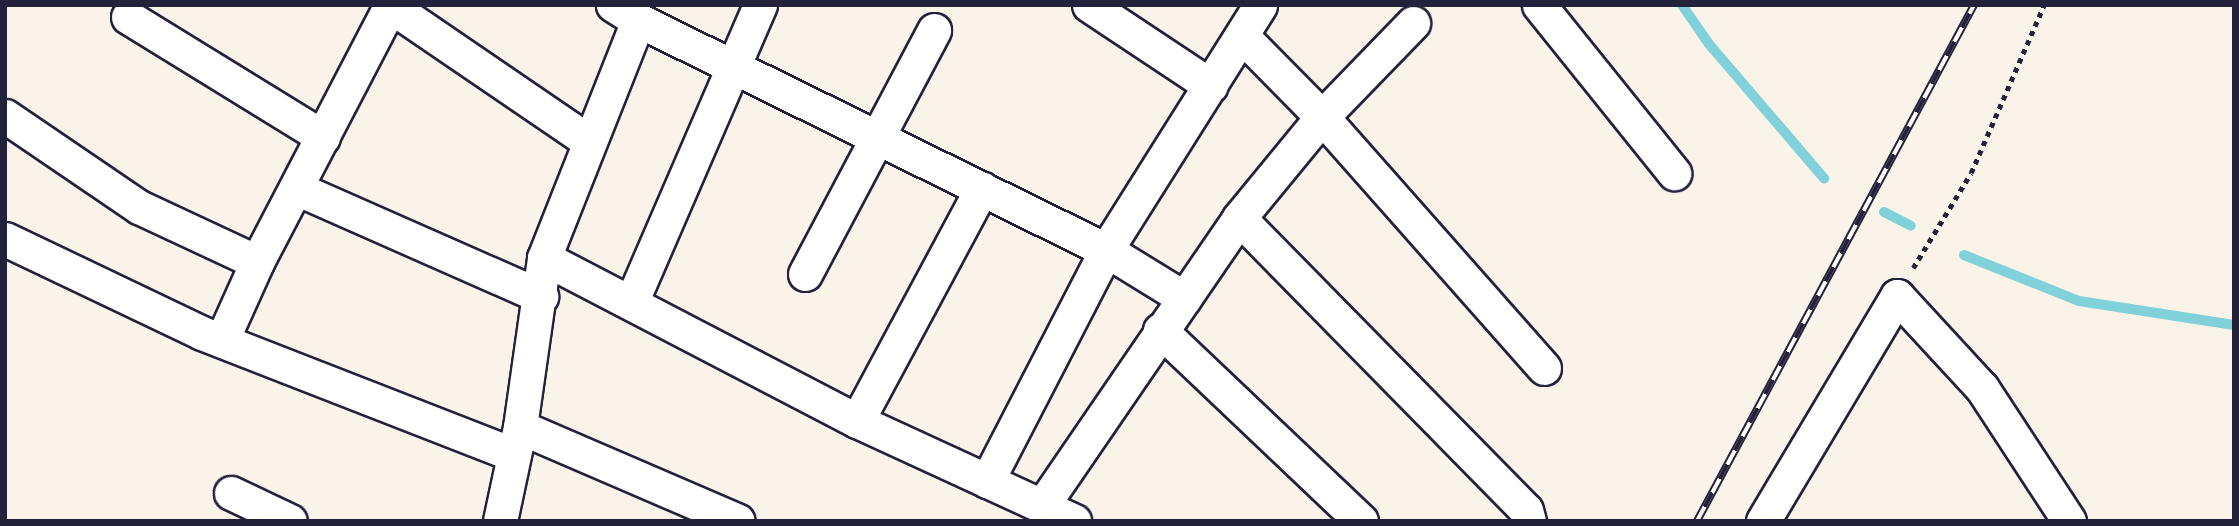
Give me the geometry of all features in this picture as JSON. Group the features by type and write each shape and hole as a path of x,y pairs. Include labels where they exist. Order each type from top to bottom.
{"street":[{"path":"631,303 731,66 760,5"},
{"path":"987,481 1105,250 1260,5"},
{"path":"1539,5 1674,173"},
{"path":"222,340 257,262 298,189 389,6 588,141"},
{"path":"1107,10 1211,86"},
{"path":"623,12 1105,250 1184,298"},
{"path":"500,521 517,441 541,296 544,258 588,141 634,32 623,12"},
{"path":"128,17 323,137"},
{"path":"1042,506 1239,218 1322,117 1413,23"},
{"path":"805,274 875,136 934,30"},
{"path":"1242,36 1322,117 1544,368"},
{"path":"5,116 139,207 257,262"},
{"path":"857,421 982,188"},
{"path":"298,189 541,296"},
{"path":"1239,218 1525,510 1529,521"},
{"path":"5,239 222,340 517,441 738,521"},
{"path":"544,258 857,421 1074,521"},
{"path":"1763,521 1897,296 1982,388 2069,521"},
{"path":"1160,330 1361,521"},
{"path":"231,493 290,521"}],"path":[{"path":"1897,296 1970,173 2044,5"}],"waterway":[{"path":"1682,5 1709,44 1824,178"},
{"path":"1884,212 1911,226"},
{"path":"1964,255 2079,301 2234,325"}],"railway":[{"path":"1697,521 1974,5"}]}
